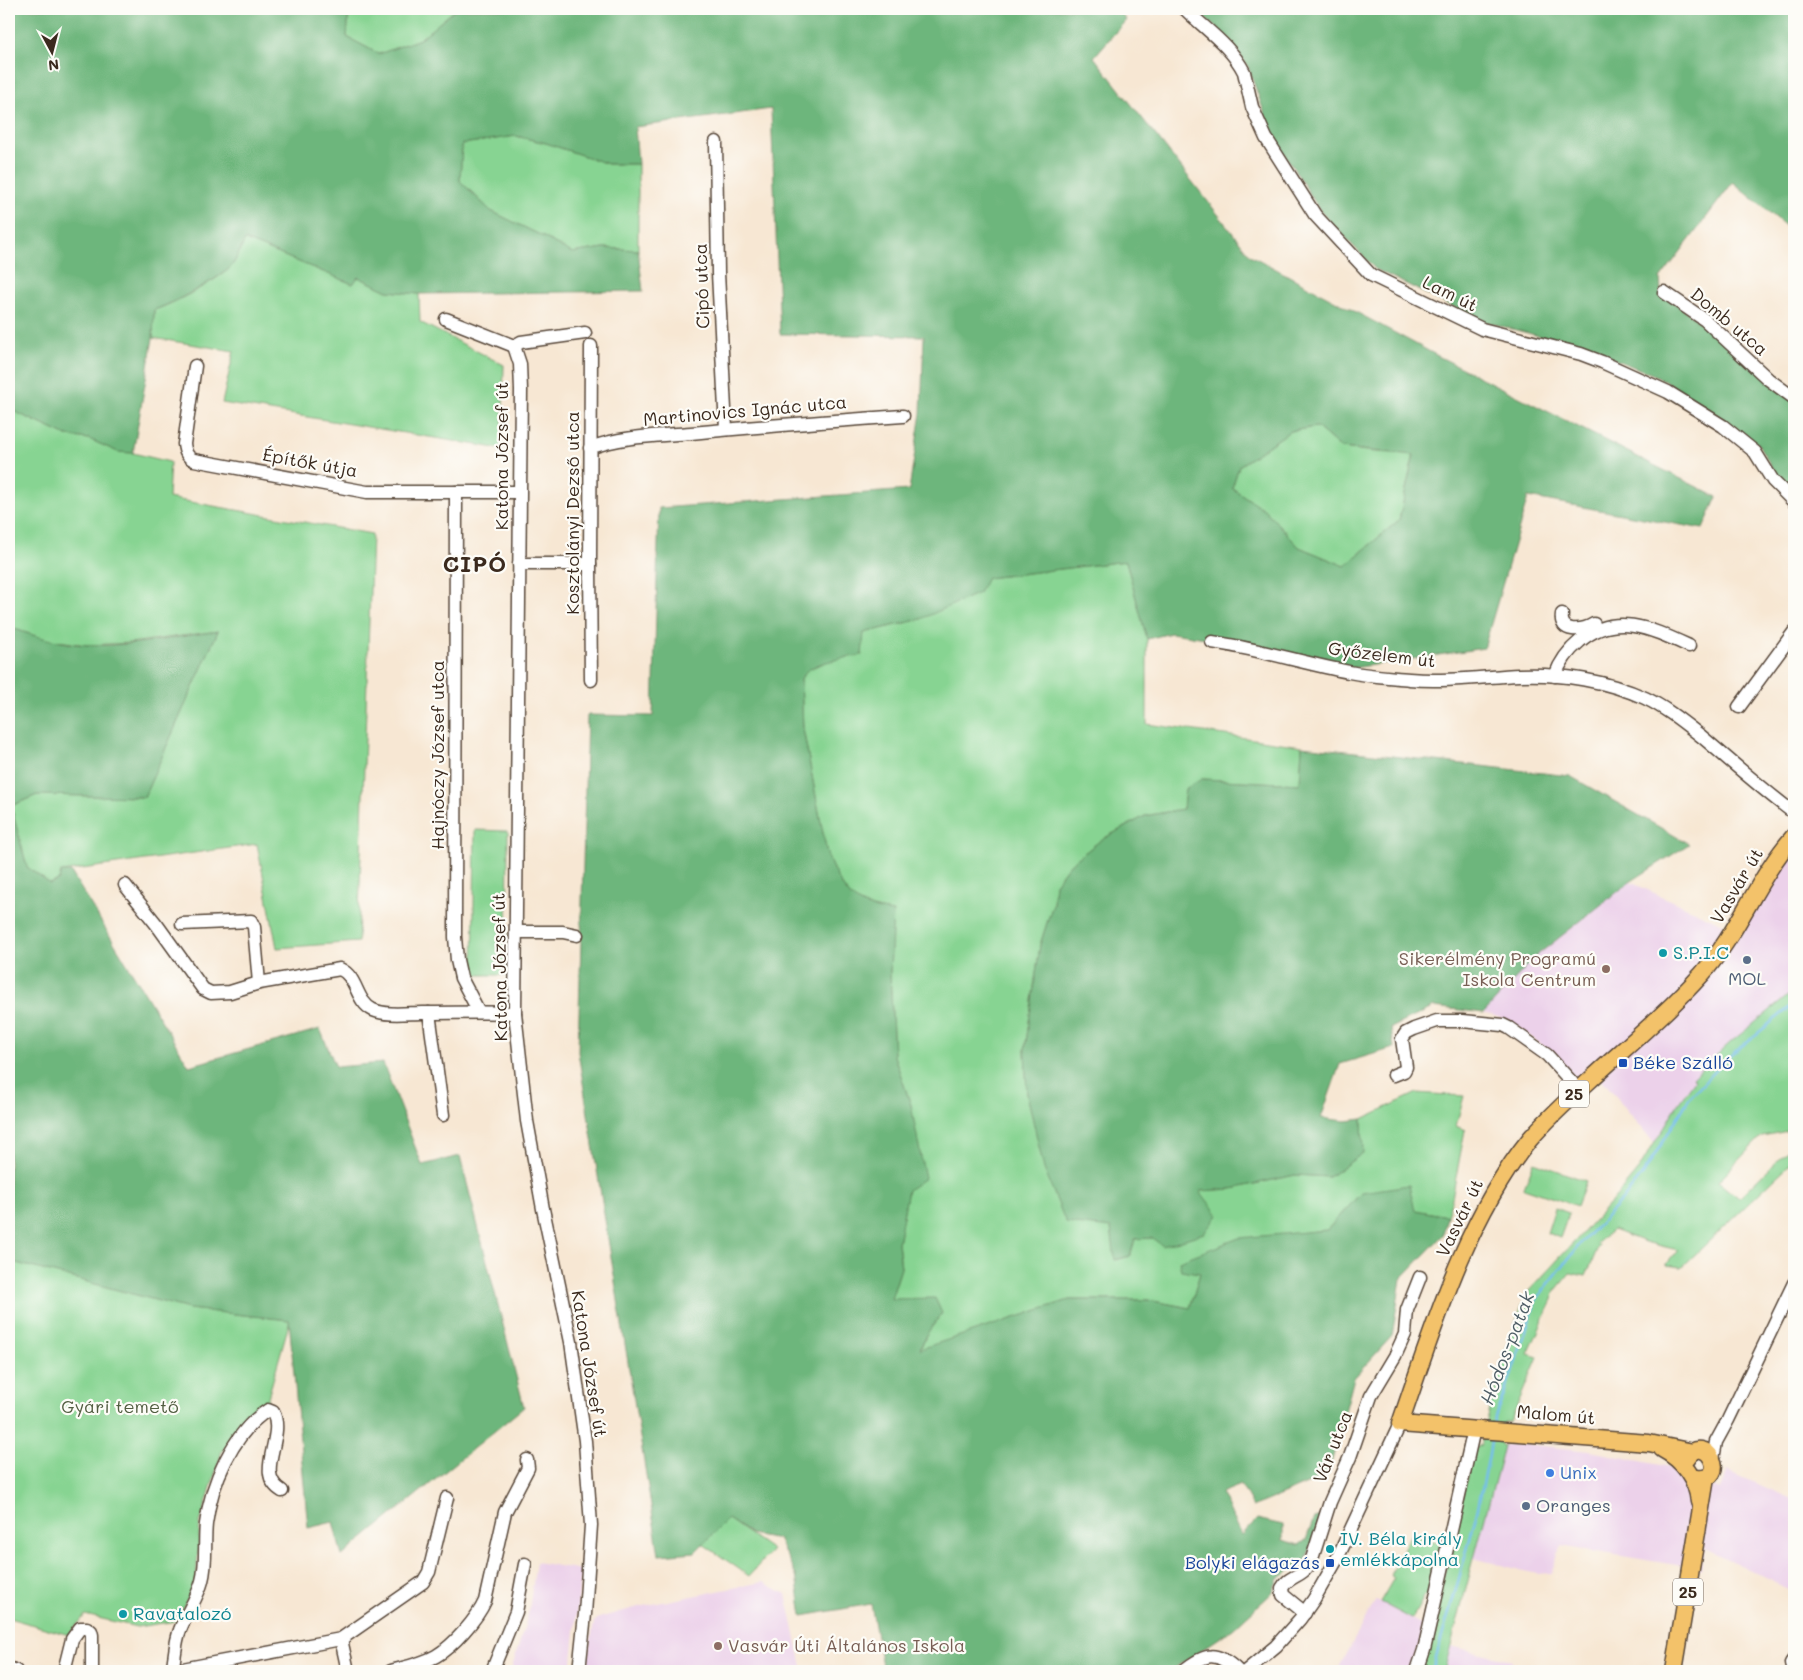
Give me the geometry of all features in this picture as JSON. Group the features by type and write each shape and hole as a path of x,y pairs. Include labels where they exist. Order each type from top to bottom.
{"main road":[{"name":"Vasvár út","path":"1400,1424 1453,1278 1475,1226 1494,1192 1530,1139 1703,973 1728,939 1773,864 1794,836"},
{"name":"25","path":"1412,1391 1412,1412 1416,1418 1428,1426"},
{"name":"Malom út","path":"1400,1424 1649,1442 1695,1451"},
{"name":"Malom út","path":"1649,1442 1670,1454 1694,1474"},
{"name":"25","path":"1674,1671 1701,1513 1694,1474 1687,1459 1695,1451"},
{"path":"1695,1451 1707,1452 1713,1459"},
{"name":"25","path":"1694,1474 1713,1470 1713,1459"}],"street":[{"name":"Lam út","path":"1185,9 1219,40 1240,65 1244,72 1256,118 1266,138 1315,215 1371,276 1482,329 1581,354 1668,392 1724,426 1755,452 1773,481 1794,502"},
{"name":"Cipó utca","path":"716,142 718,273 726,429"},
{"name":"Domb utca","path":"1664,292 1705,320 1768,379 1794,398"},
{"path":"446,319 514,346 520,342 585,333"},
{"name":"Katona József út","path":"514,346 520,364 515,1013 527,1121 571,1342 585,1441 590,1524 585,1614 579,1671"},
{"name":"Kosztolányi Dezső utca","path":"591,346 591,680"},
{"name":"Építők útja","path":"195,366 184,444 189,458 367,492 519,492"},
{"name":"Martinovics Ignác utca","path":"590,448 606,442 624,439 726,429 903,416"},
{"name":"Hajnóczy József utca","path":"456,492 455,937 461,978 479,1012"},
{"path":"519,564 590,564"},
{"path":"1562,614 1561,621 1563,626 1568,628 1582,629 1594,624"},
{"path":"1552,676 1576,644 1600,628 1628,625 1665,635 1689,646"},
{"path":"1552,676 1555,660 1564,646 1582,629"},
{"path":"1738,707 1794,632"},
{"name":"Győzelem út","path":"1212,642 1351,672 1412,679 1445,680 1519,675 1552,676 1589,681 1616,688 1644,698 1670,711 1758,786 1794,813"},
{"path":"125,885 157,924 205,991 211,993 230,992 259,983 340,969 351,976 363,1002 372,1009 389,1012 515,1013"},
{"path":"182,924 251,921 254,926 259,983"},
{"path":"516,932 563,932 577,935"},
{"path":"429,1013 443,1115"},
{"path":"1394,1076 1406,1067 1402,1039 1406,1032 1421,1025 1437,1021 1488,1022 1509,1028 1546,1055 1579,1090"},
{"name":"Vár utca","path":"1305,1613 1283,1594 1282,1588 1290,1579 1306,1571 1330,1502 1350,1457 1371,1396 1396,1356 1405,1334 1407,1310 1420,1278"},
{"path":"1713,1459 1716,1442 1794,1283"},
{"path":"282,1491 276,1488 271,1477 269,1464 277,1435 277,1419 274,1412 268,1410 251,1423 229,1453 213,1494 206,1524 202,1582 179,1633 172,1671 341,1639 423,1582 429,1572 447,1498"},
{"name":"Vasvár út","path":"1246,1671 1276,1646 1305,1613 1324,1583 1400,1424"},
{"path":"1695,1451 1724,1428"},
{"path":"1416,1671 1424,1650 1478,1429"},
{"path":"391,1671 415,1665 437,1656 462,1633 480,1611 485,1601 506,1512 528,1468 527,1460"},
{"path":"492,1671 516,1612 525,1564"},
{"path":"64,1671 75,1634 80,1628 87,1628 91,1631 92,1671"},
{"path":"341,1639 348,1671"},
{"path":"1183,1671 1198,1661 1212,1656 1224,1659 1238,1671"},
{"path":"243,1658 246,1671"},
{"path":"1793,1671 1790,1664 1794,1660"},
{"path":"9,1668 16,1671"}],"shaded area":[{"path":"1790,852 1794,856 1794,991 1731,1042 1693,1077 1695,1080 1654,1143 1601,1078 1587,1090 1550,1051 1508,1020 1484,1013 1536,956 1630,882 1736,930"},
{"path":"1522,1444 1590,1451 1665,1466 1720,1489 1728,1471 1794,1500 1794,1592 1705,1548 1701,1569 1561,1546 1551,1573 1537,1574 1473,1558 1504,1446"},
{"path":"536,1562 581,1570 571,1671 511,1671 529,1611"},
{"name":"Vasvár Úti Általános Iskola","path":"763,1582 786,1594 803,1671 586,1671 594,1622 599,1618 638,1607"},
{"path":"1376,1600 1424,1626 1420,1645 1408,1671 1337,1671"},
{"path":"1450,1646 1512,1660 1509,1671 1444,1671"}],"green space":[{"path":"9,9 349,9 347,37 379,54 420,39 456,9 1118,9 1126,20 1094,57 1250,255 1436,355 1717,497 1703,529 1528,497 1484,648 1353,668 1220,640 1171,633 1147,639 1126,561 987,578 979,593 921,619 864,633 862,655 837,659 810,668 801,679 803,729 829,860 850,896 868,907 893,912 890,972 894,1056 911,1105 925,1178 908,1190 898,1243 901,1268 891,1299 935,1298 942,1313 926,1335 920,1349 1069,1300 1148,1300 1190,1308 1200,1273 1181,1270 1179,1261 1239,1238 1327,1230 1362,1192 1409,1185 1415,1210 1447,1216 1443,1235 1401,1279 1392,1336 1354,1378 1328,1475 1253,1507 1241,1485 1221,1493 1242,1535 1257,1519 1283,1525 1283,1540 1299,1545 1306,1540 1314,1518 1321,1516 1306,1560 1278,1579 1272,1593 1233,1629 1170,1671 1132,1671 1132,1669 1119,1671 883,1671 871,1604 802,1616 796,1575 778,1539 751,1534 728,1519 695,1552 659,1555 578,1052 587,715 653,716 659,508 909,490 921,413 924,336 780,334 771,109 635,127 638,164 608,164 546,143 516,136 462,144 460,181 491,211 572,253 604,248 638,250 643,291 419,294 388,291 358,277 353,284 245,240 230,268 194,291 154,310 153,338 133,453 118,452 89,439 67,436 9,409","holes":["1317,427 1341,448 1414,455 1399,520 1345,566 1299,547 1265,510 1232,488 1239,466 1290,431"]},
{"path":"349,9 456,9 420,39 379,54 347,37"},
{"path":"1194,9 1794,9 1794,233 1733,182 1660,279 1661,292 1794,395 1794,494 1777,476 1758,444 1657,376 1588,349 1482,321 1375,269 1321,212 1272,134 1248,67 1230,40"},
{"path":"516,136 546,143 608,164 638,164 638,250 604,248 572,253 491,211 460,181 462,144"},
{"path":"245,240 353,284 358,277 388,291 419,294 420,322 504,365 502,449 222,403 234,351 153,338 154,310 183,298 224,273 232,265"},
{"path":"9,409 67,436 89,439 118,452 133,453 170,462 168,498 372,534 358,942 277,948 257,844 61,872 59,880 50,884 27,867 11,806 37,795 144,797 218,631 130,643 87,645 44,639 9,627"},
{"path":"1317,427 1341,448 1414,454 1399,520 1345,566 1299,547 1265,510 1232,488 1239,466 1290,431"},
{"path":"1126,561 1147,639 1147,724 1302,746 1300,784 1202,779 1185,789 1183,809 1145,816 1101,840 1069,865 1055,884 1053,904 1040,945 1025,1050 1027,1094 1045,1169 1111,1228 1116,1260 1130,1256 1135,1239 1152,1238 1200,1191 1232,1189 1295,1175 1329,1177 1362,1153 1362,1119 1417,1093 1464,1096 1456,1126 1465,1130 1452,1198 1447,1216 1415,1210 1362,1192 1327,1230 1289,1234 1200,1273 1190,1308 1148,1300 1069,1300 920,1350 926,1335 942,1313 891,1299 901,1268 898,1243 908,1189 911,1105 894,1056 890,972 892,912 868,907 850,896 829,860 803,729 801,679 803,673 808,669 824,663 864,633 921,619 987,578"},
{"path":"9,627 47,639 88,645 137,643 218,631 144,797 37,795 11,806 27,867 50,884 59,880 61,872 71,872 189,1066 320,1029 336,1067 383,1063 422,1165 460,1156 524,1407 342,1556 333,1522 308,1528 289,1320 189,1309 9,1261"},
{"path":"1302,746 1570,776 1689,844 1630,882 1536,956 1484,1013 1434,1007 1391,1028 1394,1048 1340,1064 1321,1118 1346,1121 1362,1119 1363,1153 1329,1177 1295,1175 1232,1189 1200,1191 1218,1215 1204,1233 1163,1246 1152,1238 1135,1239 1130,1256 1115,1260 1111,1228 1066,1223 1044,1169 1027,1094 1025,1050 1040,945 1053,904 1055,884 1069,865 1101,840 1145,816 1183,809 1185,789 1202,779 1300,784"},
{"path":"475,830 508,831 507,975 473,975"},
{"path":"1794,991 1794,1132 1793,1130 1762,1136 1718,1181 1739,1198 1794,1144 1794,1160 1682,1267 1666,1265 1678,1250 1645,1242 1613,1230 1596,1244 1599,1245 1586,1276 1570,1273 1555,1291 1528,1354 1538,1357 1510,1422 1504,1422 1501,1445 1504,1446 1444,1671 1421,1671 1474,1447 1481,1445 1501,1363 1526,1294 1613,1200 1639,1169 1678,1104 1695,1080 1693,1077 1731,1042"},
{"path":"1534,1162 1586,1181 1577,1206 1524,1188"},
{"path":"1555,1208 1569,1213 1560,1238 1547,1233"},
{"name":"Gyári temető","path":"9,1261 189,1309 290,1320 267,1401 222,1451 200,1523 196,1581 176,1621 137,1627 85,1615 69,1635 9,1618"},
{"path":"728,1519 772,1550 749,1576 703,1544"},
{"path":"1412,1533 1442,1544 1430,1597 1425,1595 1412,1619 1380,1602 1394,1578 1390,1575"}],"waterway":[{"name":"Hódos-patak","path":"1494,1426 1495,1417 1536,1300 1580,1244 1623,1199 1643,1174 1690,1097 1733,1053 1794,1004"},
{"name":"Hódos-patak","path":"1432,1671 1474,1525 1492,1436"}],"place":[{"name":"S.P.I.C","path":"1663,953"},
{"name":"MOL","path":"1747,960"},
{"name":"Sikerélmény Programú Iskola Centrum","path":"1606,969"},
{"name":"Béke Szálló","path":"1623,1063"},
{"name":"Unix","path":"1550,1473"},
{"name":"Oranges","path":"1526,1506"},
{"name":"IV. Béla király emlékkápolna","path":"1330,1549"},
{"name":"Bolyki elágazás","path":"1330,1563"},
{"name":"Ravatalozó","path":"123,1614"},
{"name":"Vasvár Úti Általános Iskola","path":"718,1646"}],"district":[{"name":"CIPÓ","path":"475,564"}]}
